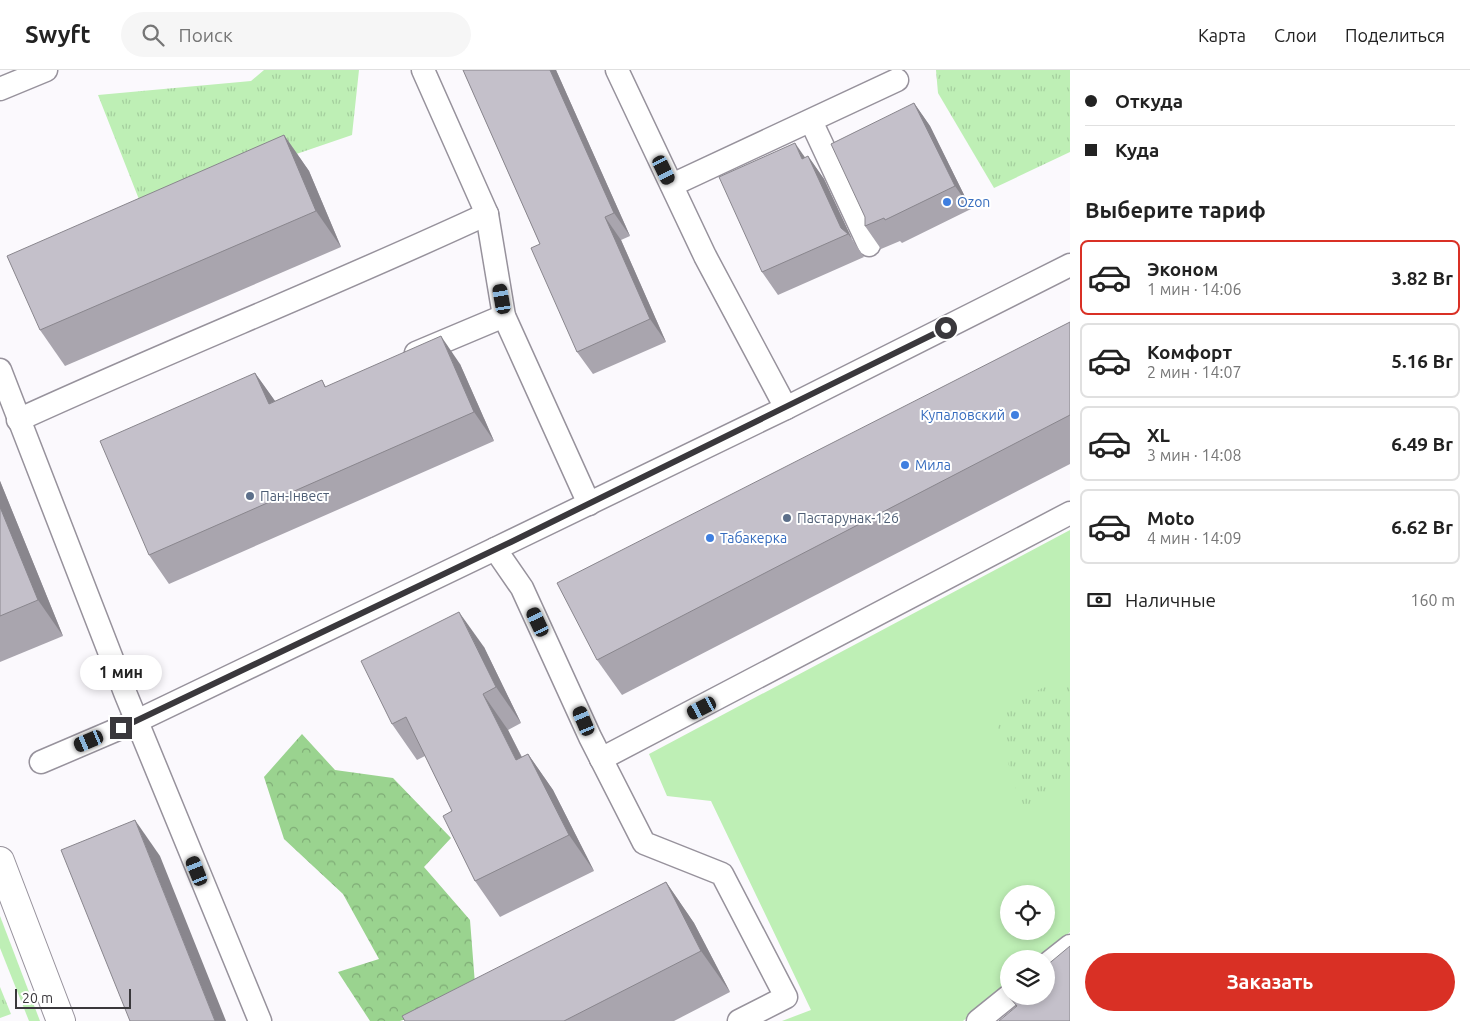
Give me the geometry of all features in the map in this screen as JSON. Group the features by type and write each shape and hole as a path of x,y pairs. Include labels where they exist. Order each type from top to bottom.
{"street":[{"path":"0,861 61,1021"}],"lane":[{"path":"0,90 46,70"},
{"path":"423,70 487,214 504,316 589,504"},
{"path":"618,70 705,256 786,408"},
{"path":"672,185 897,80"},
{"path":"810,121 869,245"},
{"path":"18,420 119,374 383,262 487,214"},
{"path":"41,762 137,721 495,550 786,408 1070,265"},
{"path":"394,363 504,316"},
{"path":"0,370 137,721 260,1021"},
{"path":"601,759 1070,513"},
{"path":"495,550 522,588 601,759 644,842 722,874 786,997 739,1021"},
{"path":"1055,958 1070,946"},
{"path":"978,1021 1000,1003"}],"green space":[{"path":"264,70 359,70 352,135 142,207 98,95 251,81"},
{"path":"936,70 1070,70 1070,152 994,188 938,93"},
{"path":"1070,530 1070,932 1049,950 1000,950 1000,990 963,1021 782,1021 811,1010 711,801 667,796 649,754"},
{"path":"1070,674 1070,785 1022,809 1000,736 995,712"},
{"path":"302,734 335,770 393,778 451,838 424,867 470,920 476,997 400,1021 370,1021 338,972 379,959 343,894 284,839 264,777"},
{"path":"0,916 40,1021 29,1021 0,948"},
{"path":"0,987 11,1014 0,1018"}],"building":[{"path":"463,70 550,70 614,213 605,217 650,319 577,352 531,248 540,244"},
{"path":"914,103 955,186 885,220 884,218 865,226 865,217 831,144"},
{"path":"284,135 316,211 40,330 7,256"},
{"path":"795,143 802,159 808,156 841,228 848,234 762,272 719,177"},
{"path":"1070,322 1070,415 597,660 557,583"},
{"name":"Пан-Інвест","path":"441,336 474,412 149,555 100,441 255,373 269,404 322,380 325,387"},
{"path":"0,507 38,600 0,616"},
{"path":"459,612 496,687 483,694 516,760 528,754 569,835 475,881 443,816 452,811 406,717 392,724 361,661"},
{"path":"135,820 215,1021 130,1021 61,850"},
{"path":"666,882 701,951 564,1021 405,1021 402,1016"},
{"path":"1070,946 1070,1021 999,1021 1016,1005 1055,1005 1055,958"}],"place":[{"name":"Ozon","path":"947,202"},
{"name":"Купаловский","path":"1015,415"},
{"name":"Мила","path":"905,465"},
{"name":"Пан-Інвест","path":"250,496"},
{"name":"Пастарунак-126","path":"787,518"},
{"name":"Табакерка","path":"710,538"}],"route":[{"path":"121,728 511,542 946,328"}]}
